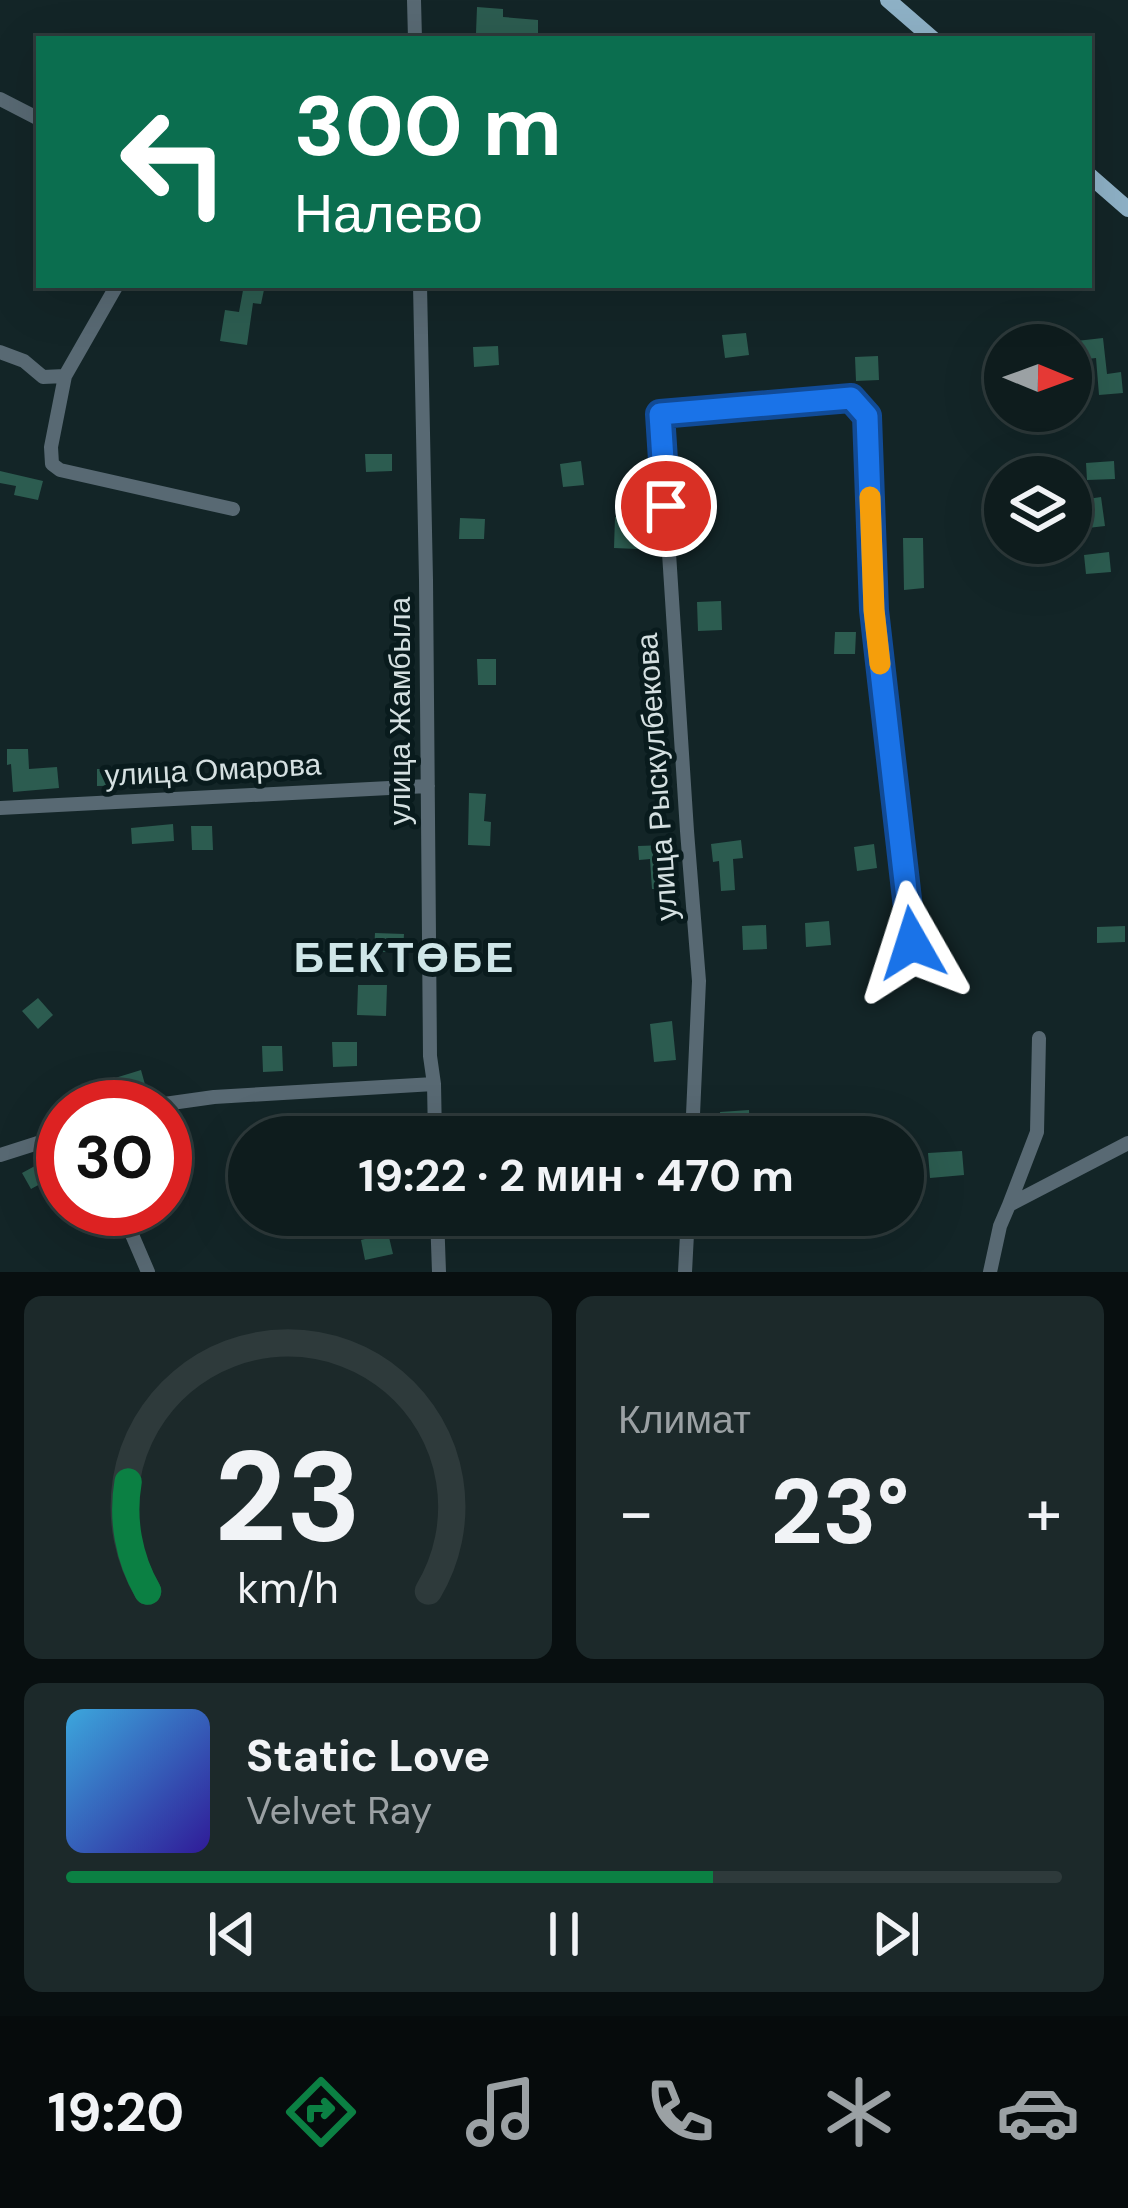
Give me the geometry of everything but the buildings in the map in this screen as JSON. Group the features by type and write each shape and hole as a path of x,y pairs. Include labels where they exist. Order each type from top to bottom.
{"main road":[{"path":"888,0 930,36"},
{"path":"1092,178 1128,209"}],"street":[{"path":"414,0 415,36"},
{"path":"0,99 36,117"},
{"path":"115,288 65,376 52,464 60,470 233,509"},
{"name":"улица Жамбыла","path":"420,288 430,1056 435,1116"},
{"path":"0,352 43,377 65,376"},
{"name":"улица Рыскулбекова","path":"693,1116 699,981 660,414 851,398 867,416 874,610 912,943"},
{"name":"улица Омарова","path":"0,808 428,786"},
{"path":"990,1272 1000,1226 1037,1132 1039,1038"},
{"path":"192,1100 434,1084"},
{"path":"1010,1205 1128,1143"},
{"path":"0,1155 36,1144"},
{"path":"129,1272 147,1269 133,1236"},
{"path":"438,1236 439,1272"},
{"path":"685,1272 687,1236"}],"slow traffic":[{"path":"870,497 880,664"}],"district":[{"name":"БЕКТӨБЕ","path":"405,957"}],"route":[{"path":"666,506 660,414 851,398 867,416 874,610 912,943"}]}
